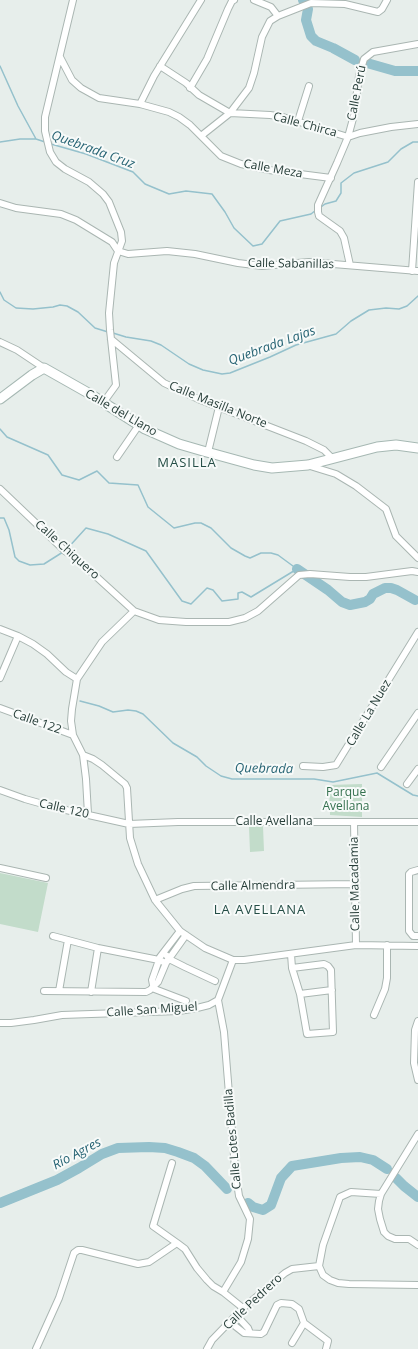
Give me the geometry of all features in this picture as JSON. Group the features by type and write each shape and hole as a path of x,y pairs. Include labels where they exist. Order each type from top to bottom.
{"main road":[{"name":"Calle del Llano","path":"44,368 139,425 179,444 248,463 272,468 308,466 377,447 396,445 418,448"},
{"path":"0,398 44,368"}],"street":[{"path":"73,0 45,117 46,131 50,152 56,162 65,169 89,182 103,194 109,202 121,232 122,240 114,263 111,290 110,324 116,385 103,403"},
{"path":"140,104 160,66 201,0"},
{"path":"190,88 207,59 228,9 234,0"},
{"path":"254,0 271,7 278,16"},
{"path":"60,57 72,80 99,98 140,104 169,112 179,117 201,136 230,113 246,92 252,80 265,28 270,21 278,16 311,3 345,4 378,12 382,9 387,0"},
{"name":"Calle Perú","path":"350,265 344,238 340,231 322,218 318,212 318,205 348,136 354,115 359,76 364,59 373,52 418,44"},
{"path":"160,66 186,83 190,88 210,102 230,113"},
{"path":"298,120 309,86"},
{"name":"Calle Chirca","path":"230,113 270,115 298,120 348,136 391,127 418,124"},
{"name":"Calle Meza","path":"201,136 220,156 241,164 269,170 331,178"},
{"path":"415,271 418,182"},
{"path":"0,203 16,208 61,214 76,220 112,242 118,251"},
{"name":"Calle Sabanillas","path":"118,251 128,254 167,251 195,254 238,263 262,266 309,262 415,271"},
{"name":"Calle Masilla Norte","path":"111,339 164,383 219,407 306,441 324,450 333,459"},
{"path":"0,342 17,350 44,368"},
{"path":"208,452 219,407"},
{"path":"117,457 139,425"},
{"path":"308,466 336,474 356,486 386,509 396,536 418,558"},
{"name":"Calle Chiquero","path":"0,489 43,531 78,560 134,611"},
{"path":"88,814 83,755 73,735 71,721 77,679 102,642 134,611 159,620 186,622 229,622 245,618 258,611 298,575 310,574 366,577 412,571 418,572"},
{"path":"0,629 18,636 47,654 66,672 77,679"},
{"name":"Calle La Nuez","path":"303,766 323,768 336,766 418,632"},
{"path":"0,678 18,636"},
{"name":"Calle 122","path":"0,708 73,735"},
{"path":"381,767 418,713"},
{"path":"83,755 102,765 125,784 127,788 130,838 138,864 155,900 180,931 205,948 233,960 290,954 298,960 328,966 331,970 333,1032 307,1034 300,994 292,968 290,954"},
{"path":"407,784 417,771"},
{"name":"Calle 120","path":"0,790 25,799 129,824"},
{"name":"Calle Avellana","path":"129,824 178,822 418,822"},
{"name":"Calle Macadamia","path":"354,822 356,945"},
{"path":"0,868 46,878"},
{"path":"418,870 409,874 409,931 413,936 418,936"},
{"name":"Calle Almendra","path":"155,900 182,889 194,886 354,884"},
{"path":"152,987 152,980 161,957 180,931"},
{"path":"44,991 146,992 158,982 167,961 186,935"},
{"path":"53,936 98,948 161,957 167,961 215,981"},
{"path":"59,991 68,940"},
{"path":"292,968 298,960 356,945 418,946"},
{"path":"374,1015 385,988 387,978 387,945"},
{"path":"91,992 98,948"},
{"path":"218,1000 233,960"},
{"path":"152,987 186,1001"},
{"path":"300,994 332,990"},
{"name":"Calle San Miguel","path":"0,1023 11,1023 62,1015 178,1011 209,1005 218,1000"},
{"name":"Calle Lotes Badilla","path":"218,1000 224,1032 235,1168 239,1196 250,1219 248,1239 241,1262 223,1292"},
{"path":"418,1021 415,1030 416,1054 414,1063 418,1080"},
{"path":"418,1134 378,1200 378,1209 384,1232 390,1238 409,1239 418,1245"},
{"path":"172,1163 153,1226 185,1250 206,1280 244,1308"},
{"path":"381,1194 352,1192 340,1197 323,1245 319,1266 323,1275 338,1283 418,1284"},
{"path":"36,1349 59,1298 74,1253 78,1250 82,1250 138,1264 144,1264 177,1243"},
{"name":"Calle Pedrero","path":"207,1349 212,1340 236,1315 284,1273 292,1269 319,1266"},
{"path":"230,1322 244,1333 260,1334 264,1332 276,1306 281,1303 288,1303 298,1307 304,1323 328,1342 326,1349"},
{"path":"236,1315 248,1328 250,1333"},
{"path":"292,1343 304,1323"}],"green space":[{"name":"Parque Avellana","path":"362,784 362,817 330,815 329,785"},
{"path":"263,826 264,851 250,852 249,827"},
{"path":"0,873 48,883 38,932 0,924"}],"waterway":[{"path":"303,0 308,9 306,20 311,36 316,41 355,60"},
{"path":"367,63 395,71 418,71"},
{"name":"Quebrada","path":"0,66 18,106 36,139"},
{"name":"Quebrada Cruz","path":"0,142 20,139 36,139 45,142"},
{"name":"Quebrada Cruz","path":"321,207 325,204 336,201 341,193 341,183 354,173 388,162 401,149 413,142 418,142"},
{"name":"Quebrada Cruz","path":"51,144 86,154 133,172 145,184 169,194 186,191 212,194 234,228 253,246 262,244 280,221 311,214 316,210"},
{"name":"Quebrada Lajas","path":"0,292 4,300 16,308 33,309 60,305 67,306 78,312 95,328 108,332"},
{"name":"Quebrada Lajas","path":"113,333 126,337 151,341 161,345 189,364 203,370 222,374 230,373 296,345 336,334 351,321 369,310 386,308 399,309 407,306 418,296"},
{"path":"0,429 7,437 48,455 62,475 79,480 97,471 109,483 138,485 148,507 174,528 201,523 211,528 231,548 245,556 250,558 261,553 271,553 278,555 297,569 251,597 242,592 238,593 238,599 222,601 213,590 207,588 191,604 182,601 146,551 108,534 86,528 66,550"},
{"path":"0,518 4,518 9,530 15,557 19,561 30,565 44,564 63,552"},
{"path":"297,569 328,590 342,602 350,605 365,602 370,599 373,594 385,588 397,590 415,600"},
{"name":"Quebrada","path":"80,701 99,706 113,712 128,710 143,714 173,743 197,757 206,766 221,776 232,779 314,779 333,782 377,773 413,795 418,796"},
{"name":"Río Agres","path":"0,1203 57,1180 102,1154 118,1148 165,1148 194,1158 205,1166 227,1189"},
{"name":"Río Agres","path":"248,1203 253,1207 263,1210 271,1205 281,1178 292,1166 341,1158 360,1157 373,1160 387,1169"},
{"name":"Río Agres","path":"396,1178 418,1197"}],"district":[{"name":"MASILLA","path":"187,463"},
{"name":"LA AVELLANA","path":"260,910"}]}
